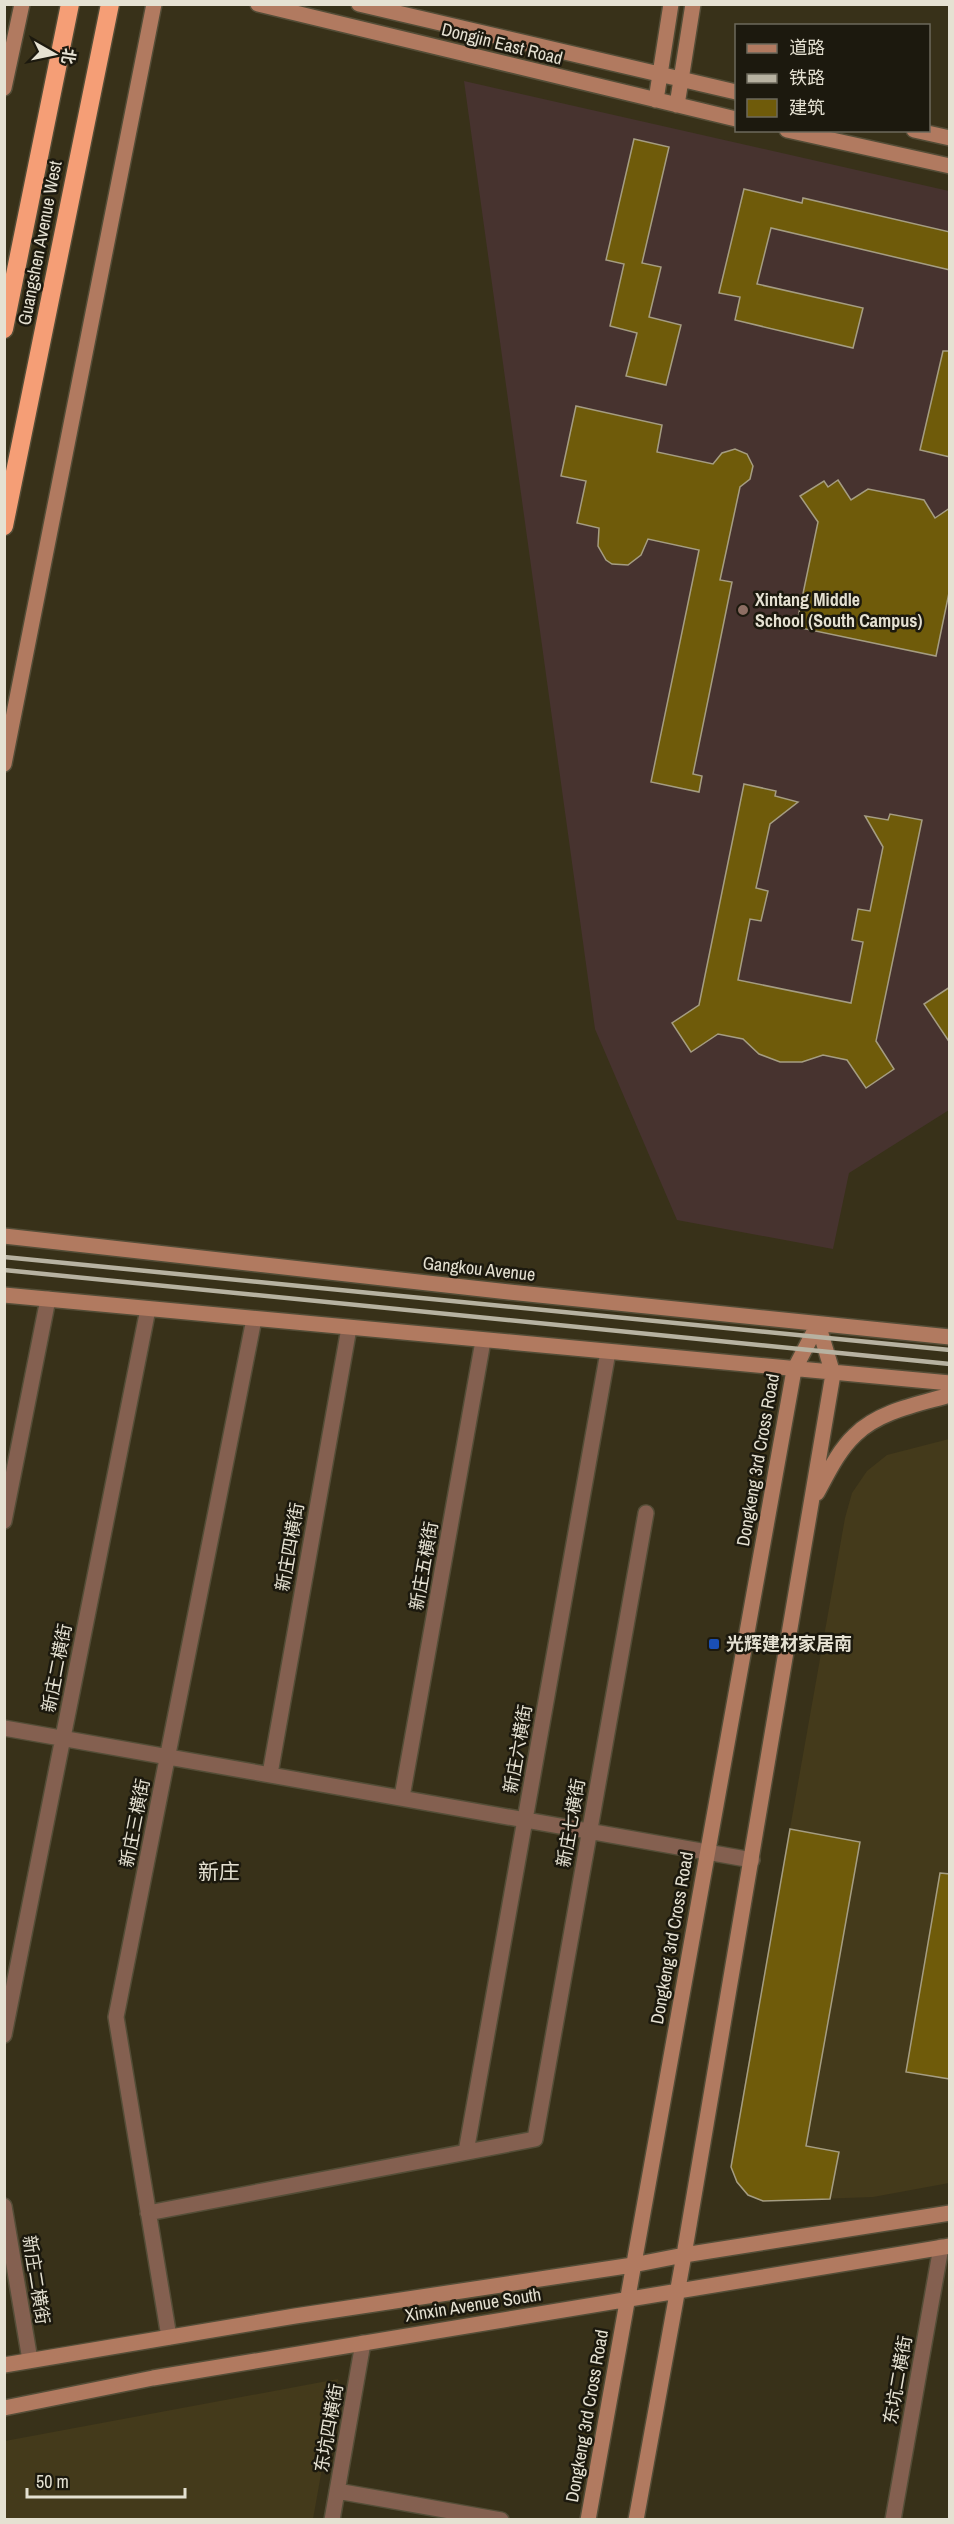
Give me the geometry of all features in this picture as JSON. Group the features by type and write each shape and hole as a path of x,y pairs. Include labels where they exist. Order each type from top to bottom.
{"highway":[{"name":"Guangshen Avenue West","path":"4,329 70,4"},
{"name":"Guangshen Avenue West","path":"4,526 110,4"}],"street":[{"path":"4,88 22,4"},
{"path":"4,764 154,4"},
{"name":"Dongjin East Road","path":"258,4 735,119"},
{"name":"Dongjin East Road","path":"359,4 735,92"},
{"path":"656,100 671,4"},
{"path":"677,105 693,4"},
{"path":"796,132 950,166"},
{"path":"923,132 950,138"},
{"path":"4,1228 28,1238"},
{"name":"Gangkou Avenue","path":"4,1236 509,1292 950,1337"},
{"path":"4,1295 833,1374 950,1383"},
{"path":"4,1521 48,1299"},
{"name":"新庄二横街","path":"4,2035 148,1309"},
{"name":"新庄三横街","path":"169,2337 116,2017 255,1319"},
{"path":"636,2520 752,1860 833,1374 818,1324"},
{"name":"Dongkeng 3rd Cross Road","path":"588,2520 794,1370 818,1324"},
{"name":"新庄四横街","path":"270,1774 349,1328"},
{"name":"新庄五横街","path":"402,1797 483,1341"},
{"name":"新庄六横街","path":"466,2152 608,1352"},
{"path":"811,1504 837,1457 856,1434 902,1408 950,1395"},
{"name":"新庄七横街","path":"466,2152 535,2139 646,1513"},
{"path":"4,1728 752,1860"},
{"path":"148,2212 466,2152"},
{"name":"新庄二横街","path":"4,2206 30,2360"},
{"name":"Xinxin Avenue South","path":"4,2365 307,2314 950,2214"},
{"name":"Xinxin Avenue South","path":"4,2408 153,2378 945,2247"},
{"name":"东坑二横街","path":"893,2520 945,2247"},
{"name":"东坑四横街","path":"332,2520 363,2343"},
{"path":"337,2491 501,2520"}],"shaded area":[{"name":"Xintang Middle School (South Campus)","path":"464,81 949,191 949,1110 849,1173 833,1249 677,1220 595,1029"},
{"path":"949,1439 949,2183 873,2197 763,2201 748,2195 737,2182 731,2167 733,2150 845,1518 852,1493 867,1471 887,1455"},
{"path":"338,2379 313,2519 5,2519 5,2441"}],"building":[{"path":"634,139 669,147 642,263 661,267 649,317 681,325 666,385 626,376 637,333 610,326 624,264 606,260"},
{"path":"744,189 802,203 803,198 950,232 950,270 771,228 757,284 863,308 853,348 735,320 740,297 719,293"},
{"path":"943,351 950,351 950,457 920,450"},
{"path":"576,406 662,425 657,452 713,464 722,453 735,449 747,454 753,466 750,479 740,487 720,580 732,582 693,774 702,776 699,792 651,782 699,550 648,539 641,555 628,565 612,564 606,560 598,546 599,528 577,523 586,481 561,476"},
{"path":"838,480 851,500 868,489 924,500 935,518 950,508 950,588 936,656 796,627 818,522 800,496 824,481 828,487"},
{"path":"744,784 776,791 775,796 798,802 770,824 756,888 768,891 761,921 750,919 738,980 851,1003 863,942 852,940 858,909 870,911 883,847 865,816 888,820 890,814 922,820 876,1041 894,1069 866,1088 847,1060 823,1055 802,1062 780,1062 759,1054 743,1039 718,1034 691,1052 672,1023 699,1005"},
{"path":"950,987 950,1043 924,1004"},
{"path":"790,1829 860,1842 806,2146 839,2152 830,2199 763,2201 748,2195 737,2182 731,2167"},
{"path":"940,1873 950,1874 950,2079 906,2072"}],"railway":[{"path":"4,1257 950,1350"},
{"path":"4,1270 950,1364"}],"place":[{"name":"Xintang Middle School (South Campus)","path":"743,610"},
{"name":"光辉建材家居南","path":"714,1644"}],"district":[{"name":"新庄","path":"219,1872"}]}
